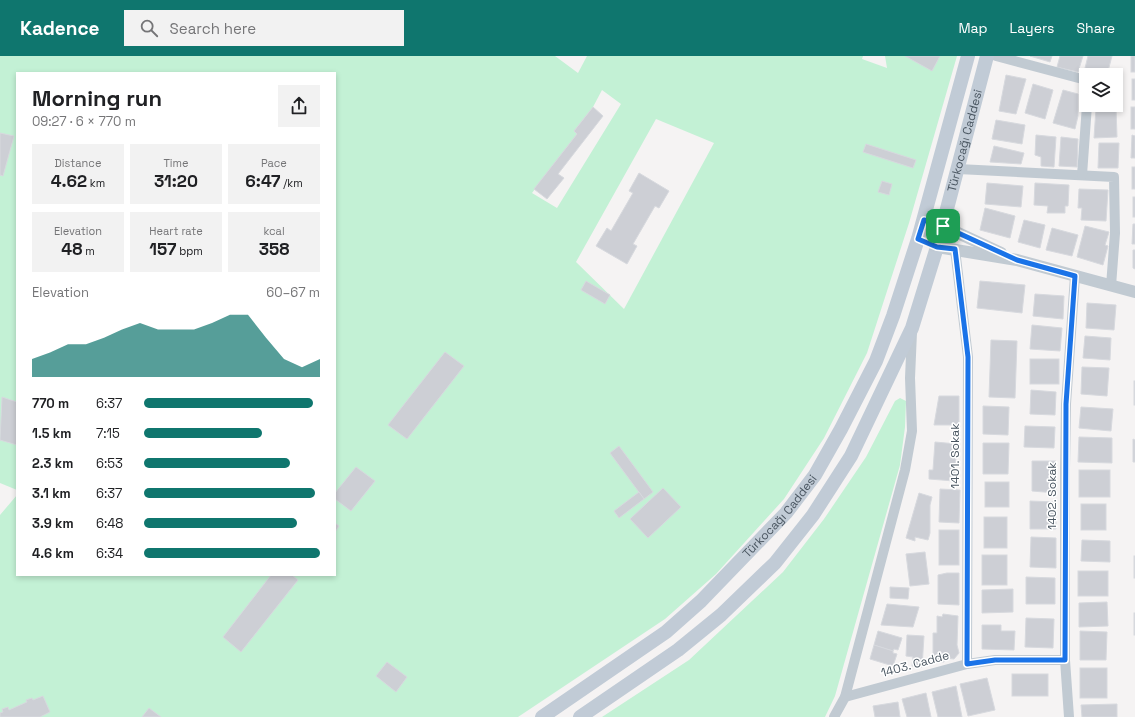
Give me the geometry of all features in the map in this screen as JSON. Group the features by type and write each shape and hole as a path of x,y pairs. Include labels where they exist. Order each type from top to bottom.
{"main road":[{"name":"Türkocağı Caddesi","path":"542,717 666,632 701,601 786,513 815,476 876,361 893,316 924,220 968,56"},
{"name":"Türkocağı Caddesi","path":"580,717 678,650 721,615 775,562 814,515 852,456 912,328 943,226 987,56"},
{"path":"924,220 943,226"},
{"path":"918,239 937,247"}],"street":[{"path":"996,56 1079,78"},
{"path":"1082,175 1086,112"},
{"path":"958,169 1114,178 1115,233 1111,286"},
{"path":"943,226 1017,260"},
{"path":"937,247 1017,260 1135,292"},
{"name":"1401. Sokak","path":"955,249 968,357 967,664"},
{"name":"1402. Sokak","path":"1069,717 1065,660 1066,404 1075,276"},
{"path":"834,717 845,697 906,470 912,431 910,378 912,328"},
{"name":"1403. Cadde","path":"845,697 967,664 995,660 1065,660"}],"green space":[{"path":"0,56 555,56 578,73 587,56 863,56 862,59 887,68 885,56 957,56 909,223 867,353 824,438 784,499 716,574 665,619 518,717 0,717 0,515 16,496 16,576 336,576 336,72 16,72 16,490 0,483","holes":["602,90 621,104 557,208 532,193 577,134 574,131 593,107","656,119 714,143 624,309 576,262"]},
{"path":"900,398 906,401 905,427 900,465 835,696 825,717 602,717 689,660 783,572 824,519 866,457 895,401"}],"building":[{"path":"905,56 940,56 932,71"},
{"path":"1030,56 1052,56 1050,62"},
{"path":"1060,56 1083,56 1078,72 1057,67"},
{"path":"1088,56 1112,56 1109,68 1085,68"},
{"path":"1131,56 1135,56 1135,72 1131,72"},
{"path":"1006,75 1026,79 1016,114 999,111"},
{"path":"1132,79 1135,79 1135,100 1132,100"},
{"path":"1033,84 1053,90 1045,119 1025,113"},
{"path":"1063,90 1078,94 1078,116 1075,129 1053,123"},
{"path":"593,107 603,116 558,174 564,178 547,199 534,189 577,134 574,131"},
{"path":"1131,107 1135,107 1135,129 1131,129"},
{"path":"1096,112 1116,112 1117,137 1094,138"},
{"path":"996,120 1025,125 1022,144 992,139"},
{"path":"0,133 14,136 3,176 0,175"},
{"path":"1036,135 1056,137 1054,167 1041,166 1041,157 1035,155"},
{"path":"1132,135 1135,136 1135,158 1131,158"},
{"path":"1061,137 1078,139 1077,167 1059,166"},
{"path":"1099,143 1119,143 1118,168 1098,168"},
{"path":"866,144 916,160 913,168 863,152"},
{"path":"994,146 1024,153 1021,164 990,162"},
{"path":"1132,167 1135,167 1135,189 1132,189"},
{"path":"639,173 669,191 659,208 655,206 633,244 637,246 627,264 596,246 607,228 611,231 633,193 629,191"},
{"path":"882,181 892,184 889,195 878,192"},
{"path":"987,183 1023,186 1021,207 985,204"},
{"path":"1035,183 1069,185 1068,206 1065,206 1065,213 1047,213 1048,206 1034,205"},
{"path":"1079,189 1108,190 1106,221 1081,220 1082,208 1078,208"},
{"path":"1133,197 1135,197 1135,217 1133,217"},
{"path":"985,208 1015,216 1010,238 980,230"},
{"path":"1024,220 1045,225 1040,248 1018,242"},
{"path":"1133,224 1135,224 1135,244 1132,244"},
{"path":"1085,226 1109,232 1105,245 1108,246 1103,265 1077,257"},
{"path":"1052,228 1078,235 1072,256 1046,250"},
{"path":"1133,250 1135,250 1135,269 1133,268"},
{"path":"586,281 610,295 605,304 581,290"},
{"path":"980,281 1025,285 1022,313 977,308"},
{"path":"1035,294 1064,296 1063,319 1033,316"},
{"path":"1087,303 1116,305 1114,330 1086,328"},
{"path":"1032,325 1062,328 1060,351 1030,349"},
{"path":"1085,336 1111,338 1110,360 1083,358"},
{"path":"991,340 1017,341 1015,398 989,397"},
{"path":"445,352 464,366 407,439 388,425"},
{"path":"1030,359 1059,359 1059,384 1030,384"},
{"path":"1082,367 1109,368 1107,396 1081,394"},
{"path":"1135,381 1135,405 1134,405"},
{"path":"1031,390 1056,392 1055,415 1030,414"},
{"path":"939,396 959,396 959,425 934,425"},
{"path":"2,397 16,402 16,445 0,440"},
{"path":"983,406 1009,407 1008,435 983,434"},
{"path":"1081,407 1113,409 1111,431 1079,428"},
{"path":"1025,426 1055,427 1054,448 1024,447"},
{"path":"1079,437 1112,438 1112,463 1078,462"},
{"path":"1133,439 1135,440 1135,462 1133,462"},
{"path":"935,442 957,444 954,481 929,479 929,470 933,470"},
{"path":"983,443 1009,443 1008,474 983,474"},
{"path":"619,446 653,492 644,499 610,453"},
{"path":"1032,461 1056,461 1056,493 1032,491"},
{"path":"356,467 375,481 351,511 336,500 336,492"},
{"path":"1079,470 1110,470 1110,497 1079,497"},
{"path":"985,482 1009,482 1009,507 985,507"},
{"path":"663,488 681,507 648,538 630,519"},
{"path":"940,489 960,490 959,523 939,522"},
{"path":"639,492 644,499 619,518 614,511"},
{"path":"919,493 932,497 930,505 930,533 928,540 915,537 915,541 906,538"},
{"path":"1030,501 1056,502 1056,529 1030,529"},
{"path":"1081,504 1106,504 1106,530 1081,530"},
{"path":"984,517 1007,517 1007,548 984,548"},
{"path":"336,524 339,526 336,530"},
{"path":"939,530 959,530 959,565 939,565"},
{"path":"1031,537 1056,538 1056,568 1030,567"},
{"path":"1082,540 1110,541 1110,562 1081,561"},
{"path":"925,552 929,584 910,586 906,554"},
{"path":"982,555 1007,555 1007,585 982,585"},
{"path":"1135,556 1135,578 1134,578"},
{"path":"1078,571 1108,571 1108,596 1078,596"},
{"path":"959,573 959,605 938,604 938,575"},
{"path":"270,576 293,576 298,580 241,652 223,637"},
{"path":"1026,577 1055,578 1055,604 1026,604"},
{"path":"890,587 909,588 908,599 890,598"},
{"path":"1013,589 1013,612 982,613 982,590"},
{"path":"1107,602 1108,626 1079,627 1079,603"},
{"path":"887,604 919,607 913,627 881,625"},
{"path":"1135,613 1135,635 1134,635"},
{"path":"943,614 958,616 957,645 959,653 954,659 945,658 944,662 933,661 933,633 937,633 937,616 942,617"},
{"path":"1026,618 1054,619 1053,648 1025,647"},
{"path":"982,625 1001,625 1001,631 1015,631 1014,650 982,649"},
{"path":"878,631 902,638 898,650 894,649 893,651 874,645"},
{"path":"1080,631 1107,632 1106,660 1080,660"},
{"path":"907,635 924,636 922,667 912,666 913,657 906,656"},
{"path":"874,645 893,651 893,653 897,654 893,666 870,659"},
{"path":"387,662 407,677 396,692 376,676"},
{"path":"1080,668 1107,668 1107,698 1080,698"},
{"path":"1012,674 1048,674 1048,696 1012,696"},
{"path":"987,678 995,710 968,716 960,684"},
{"path":"956,686 962,717 938,717 932,692"},
{"path":"926,693 931,717 907,717 902,699"},
{"path":"43,696 50,712 40,717 0,717 0,713 3,712 2,709 8,707 9,710 27,702 26,700 32,698 33,700"},
{"path":"898,702 900,717 875,717 873,706"},
{"path":"1117,704 1117,717 1082,717 1081,705"},
{"path":"149,708 161,717 142,717"}],"route":[{"path":"924,220 943,226 1017,260 1075,276 1066,404 1065,660 995,660 967,664 969,392 968,357 964,315 955,249 937,247 918,239 924,220"}]}
